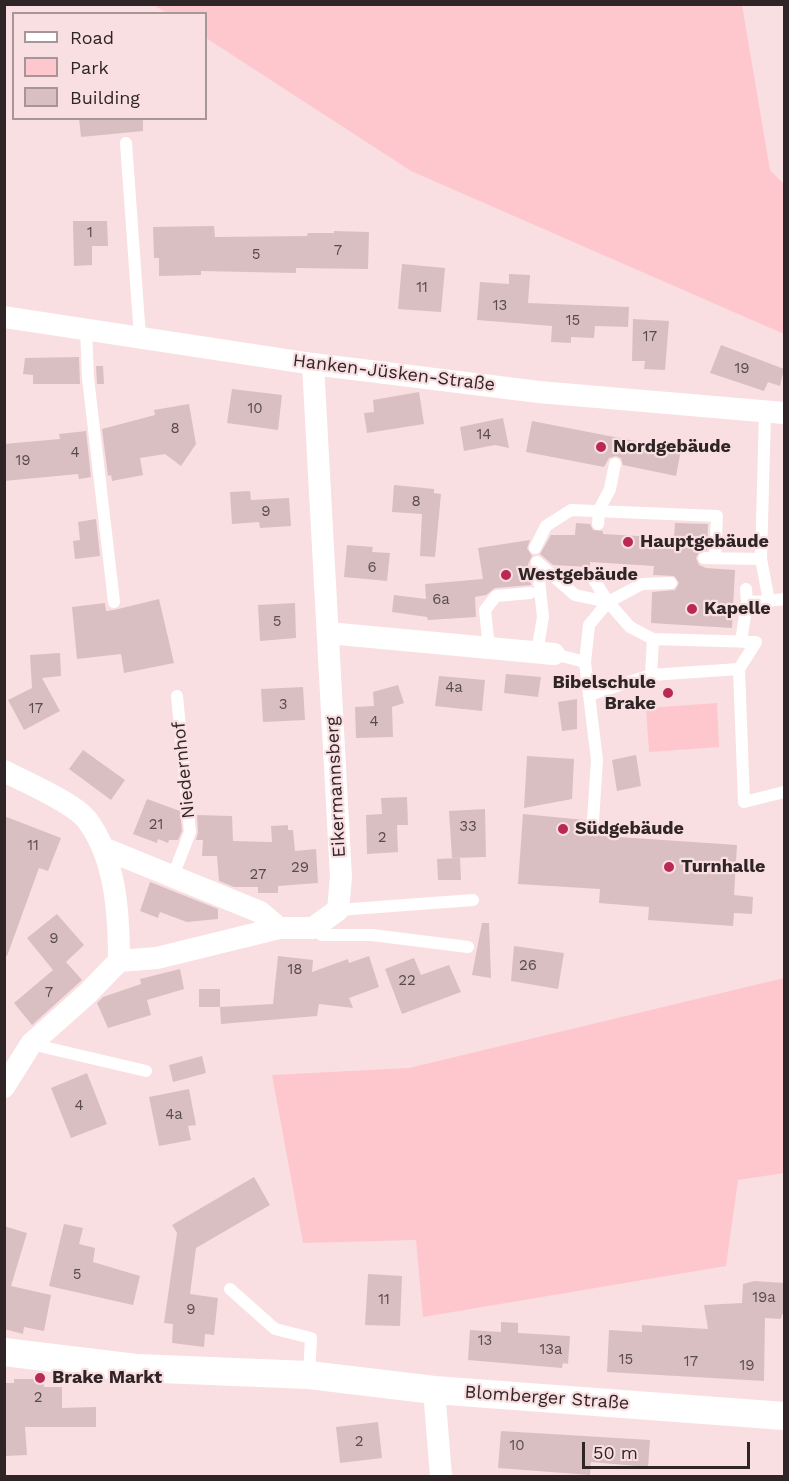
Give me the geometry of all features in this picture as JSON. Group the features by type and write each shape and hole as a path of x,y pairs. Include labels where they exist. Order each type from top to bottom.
{"street":[{"name":"Hanken-Jüsken-Straße","path":"4,317 313,364 539,392 775,413"},
{"name":"Eikermannsberg","path":"313,364 341,877 338,910"},
{"path":"328,633 546,653"},
{"path":"4,771 44,791 86,819 104,848 119,919 119,961"},
{"path":"104,848 260,912 279,928"},
{"path":"4,1087 31,1044 87,994 119,961 157,958 279,928 313,928 338,910"},
{"name":"Blomberger Straße","path":"4,1352 136,1368 309,1375 434,1390 784,1416"},
{"path":"434,1390 441,1476"}],"lane":[{"path":"126,143 140,338"},
{"path":"86,329 88,378 114,602"},
{"path":"770,600 761,559 775,413"},
{"path":"598,524 599,510 610,489 615,464"},
{"path":"535,548 546,526 571,510 599,510 717,516 709,558 761,559"},
{"path":"585,662 546,653 537,562 575,595 608,602"},
{"path":"594,580 608,602 630,627 653,639 756,642 738,669 744,802 784,792"},
{"path":"593,821 597,760 585,662 589,625 608,602 642,584 671,583"},
{"path":"489,648 485,610 496,596 530,593"},
{"path":"741,642 746,595 770,600 784,599"},
{"path":"651,675 653,639"},
{"path":"589,695 651,675 738,669"},
{"name":"Niedernhof","path":"173,876 190,832 177,696"},
{"path":"338,910 473,900"},
{"path":"313,928 322,935 372,935 468,947"},
{"path":"31,1044 146,1071"},
{"path":"230,1289 275,1329 311,1338 309,1375"}],"green space":[{"path":"153,5 742,5 770,170 784,184 784,334 411,171 207,39 207,12 165,12"},
{"path":"717,703 719,747 649,752 646,708"},
{"path":"784,978 784,1173 738,1180 726,1266 423,1317 416,1240 303,1243 272,1075 409,1068"}],"building":[{"path":"79,120 143,120 143,131 81,137"},
{"path":"73,221 107,221 108,246 92,246 92,265 74,266"},
{"path":"214,226 215,237 307,236 308,233 334,233 334,231 369,232 368,269 296,268 296,273 201,271 201,275 159,276 159,258 154,258 153,227"},
{"path":"402,264 445,268 441,312 398,309"},
{"path":"509,274 530,275 528,303 629,307 628,327 595,326 594,338 571,337 571,343 551,342 552,326 477,320 480,282 509,284"},
{"path":"633,319 669,321 665,370 644,369 645,361 632,361"},
{"path":"721,345 784,369 780,386 768,382 764,391 710,373"},
{"path":"79,357 80,384 33,384 33,375 23,374 25,358"},
{"path":"96,366 103,366 104,384 97,384"},
{"path":"232,389 282,395 278,430 227,423"},
{"path":"419,392 424,424 367,433 364,413 374,412 373,400"},
{"path":"189,404 196,444 181,466 165,454 140,458 143,475 112,481 111,475 108,476 102,429 155,415 154,410"},
{"path":"503,418 509,448 495,445 464,451 460,427"},
{"name":"Nordgebäude","path":"532,421 681,450 676,476 623,465 621,458 616,456 609,458 604,467 526,452"},
{"path":"86,431 91,477 79,479 78,474 4,481 4,444 60,439 59,434"},
{"path":"394,485 434,489 434,493 441,494 435,557 420,556 422,514 392,512"},
{"path":"250,491 251,500 289,498 291,526 260,528 259,522 232,524 230,492"},
{"path":"96,519 100,556 75,559 73,541 80,540 78,522"},
{"path":"576,523 590,524 593,530 603,531 603,534 674,538 675,523 708,524 707,550 700,551 696,558 699,565 706,568 735,570 732,628 651,623 652,592 675,590 679,583 674,576 653,575 654,566 590,562 590,567 553,565 540,554 551,535 575,535"},
{"path":"530,540 527,548 532,556 528,564 531,585 495,588 486,595 475,597 476,617 428,620 427,617 392,612 394,595 426,599 425,584 483,579 478,548"},
{"path":"347,545 373,547 372,552 390,553 387,581 344,577"},
{"path":"159,599 174,663 124,673 121,654 77,659 72,607 105,603 106,611"},
{"path":"295,603 296,638 260,641 258,605"},
{"path":"60,653 61,676 42,678 60,711 24,730 8,700 32,688 30,655"},
{"path":"506,674 541,677 538,697 504,693"},
{"path":"439,676 485,680 482,711 435,706"},
{"path":"398,685 404,703 392,707 393,737 356,738 355,707 374,706 373,692"},
{"path":"303,687 305,720 263,722 261,689"},
{"path":"577,699 577,729 562,731 558,702"},
{"path":"83,750 125,780 111,800 69,769"},
{"path":"636,755 641,786 617,791 612,760"},
{"path":"527,756 574,759 572,799 524,808"},
{"path":"407,797 408,825 397,825 398,852 367,854 366,815 382,814 381,798"},
{"path":"147,799 180,811 182,831 178,840 169,840 168,843 158,839 157,843 133,834"},
{"path":"485,809 486,857 452,858 449,811"},
{"path":"523,814 585,820 586,825 592,829 605,822 604,836 737,845 734,895 753,897 752,914 734,913 733,926 648,920 649,907 599,903 600,889 518,884"},
{"path":"197,815 232,816 233,841 272,842 271,826 288,825 288,830 293,830 295,851 316,849 318,883 278,886 278,893 258,893 258,887 234,887 219,881 217,856 202,856 203,840 196,840"},
{"path":"4,816 61,838 48,871 39,868 7,956 4,955"},
{"path":"460,858 461,880 438,880 437,859"},
{"path":"150,882 218,909 218,919 187,922 160,912 158,918 140,911"},
{"path":"57,914 84,945 66,962 82,980 32,1025 14,1003 53,970 27,938"},
{"path":"482,923 489,923 491,978 472,975"},
{"path":"514,946 564,953 558,989 511,981"},
{"path":"278,956 313,960 312,972 348,959 349,963 369,956 379,987 349,998 353,1008 319,1004 317,1016 221,1024 220,1007 273,1004"},
{"path":"414,958 421,975 449,965 461,992 402,1014 385,969"},
{"path":"180,969 184,989 147,1000 151,1015 108,1028 97,1003 103,997 141,984 140,979"},
{"path":"199,989 220,989 220,1007 199,1007"},
{"path":"202,1056 206,1073 173,1082 169,1065"},
{"path":"87,1073 107,1124 71,1138 51,1088"},
{"path":"189,1089 196,1125 188,1126 191,1140 159,1146 149,1097"},
{"path":"254,1177 270,1205 196,1248 190,1294 218,1298 214,1335 205,1334 204,1347 172,1343 173,1324 164,1323 177,1233 172,1225"},
{"path":"64,1224 83,1228 79,1244 95,1248 93,1262 140,1276 133,1305 49,1286"},
{"path":"4,1226 27,1233 11,1286 51,1295 44,1331 24,1327 23,1334 4,1329"},
{"path":"368,1274 402,1276 400,1326 365,1325"},
{"path":"754,1281 784,1283 784,1314 781,1319 765,1318 764,1381 607,1372 609,1330 642,1332 642,1325 708,1329 704,1305 742,1303 743,1284"},
{"path":"501,1322 518,1323 518,1333 570,1336 568,1364 563,1363 562,1368 468,1360 470,1330 501,1332"},
{"path":"14,1379 43,1379 44,1387 62,1387 62,1408 96,1407 96,1427 25,1427 27,1455 4,1456 4,1383 14,1383"},
{"path":"378,1422 382,1458 340,1463 336,1427"},
{"path":"501,1431 650,1440 648,1467 591,1462 590,1475 498,1468"}],"place":[{"name":"Nordgebäude","path":"601,447"},
{"name":"Hauptgebäude","path":"628,542"},
{"name":"Westgebäude","path":"506,575"},
{"name":"Kapelle","path":"692,609"},
{"name":"Bibelschule Brake","path":"668,693"},
{"name":"Südgebäude","path":"563,829"},
{"name":"Turnhalle","path":"669,867"},
{"name":"Brake Markt","path":"40,1378"}]}
